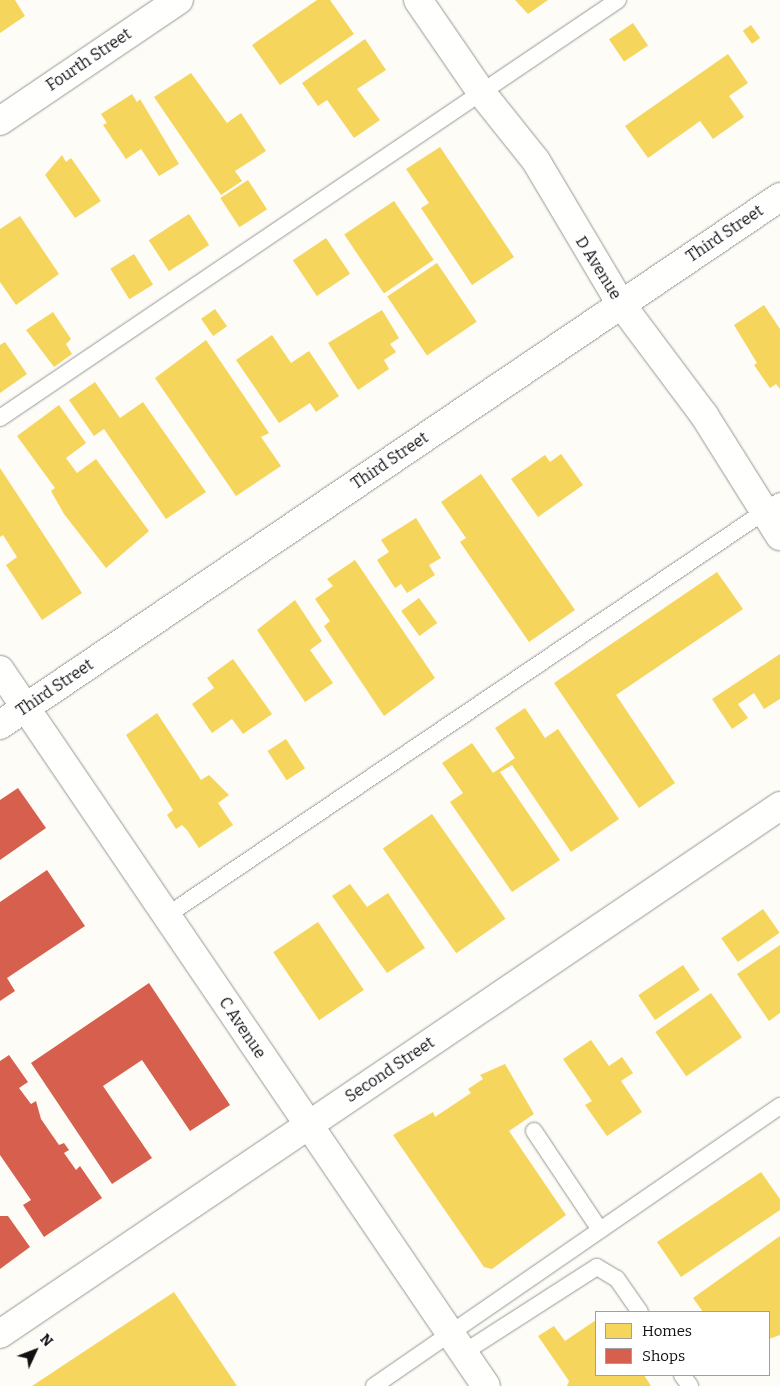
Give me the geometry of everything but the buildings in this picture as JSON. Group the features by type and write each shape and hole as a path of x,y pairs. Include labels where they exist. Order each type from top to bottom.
{"street":[{"name":"Fourth Street","path":"0,120 179,0"},
{"name":"D Avenue","path":"418,0 481,92 536,161 621,304 771,507 780,536"},
{"name":"Third Street","path":"0,725 780,197"},
{"name":"C Avenue","path":"0,670 486,1386"},
{"name":"Second Street","path":"0,1334 780,806"}],"lane":[{"path":"0,418 618,0"},
{"path":"166,916 771,507"},
{"path":"457,1344 600,1230 780,1106"},
{"path":"534,1131 600,1230"},
{"path":"374,1386 457,1344 597,1267 617,1279 639,1311"}]}
